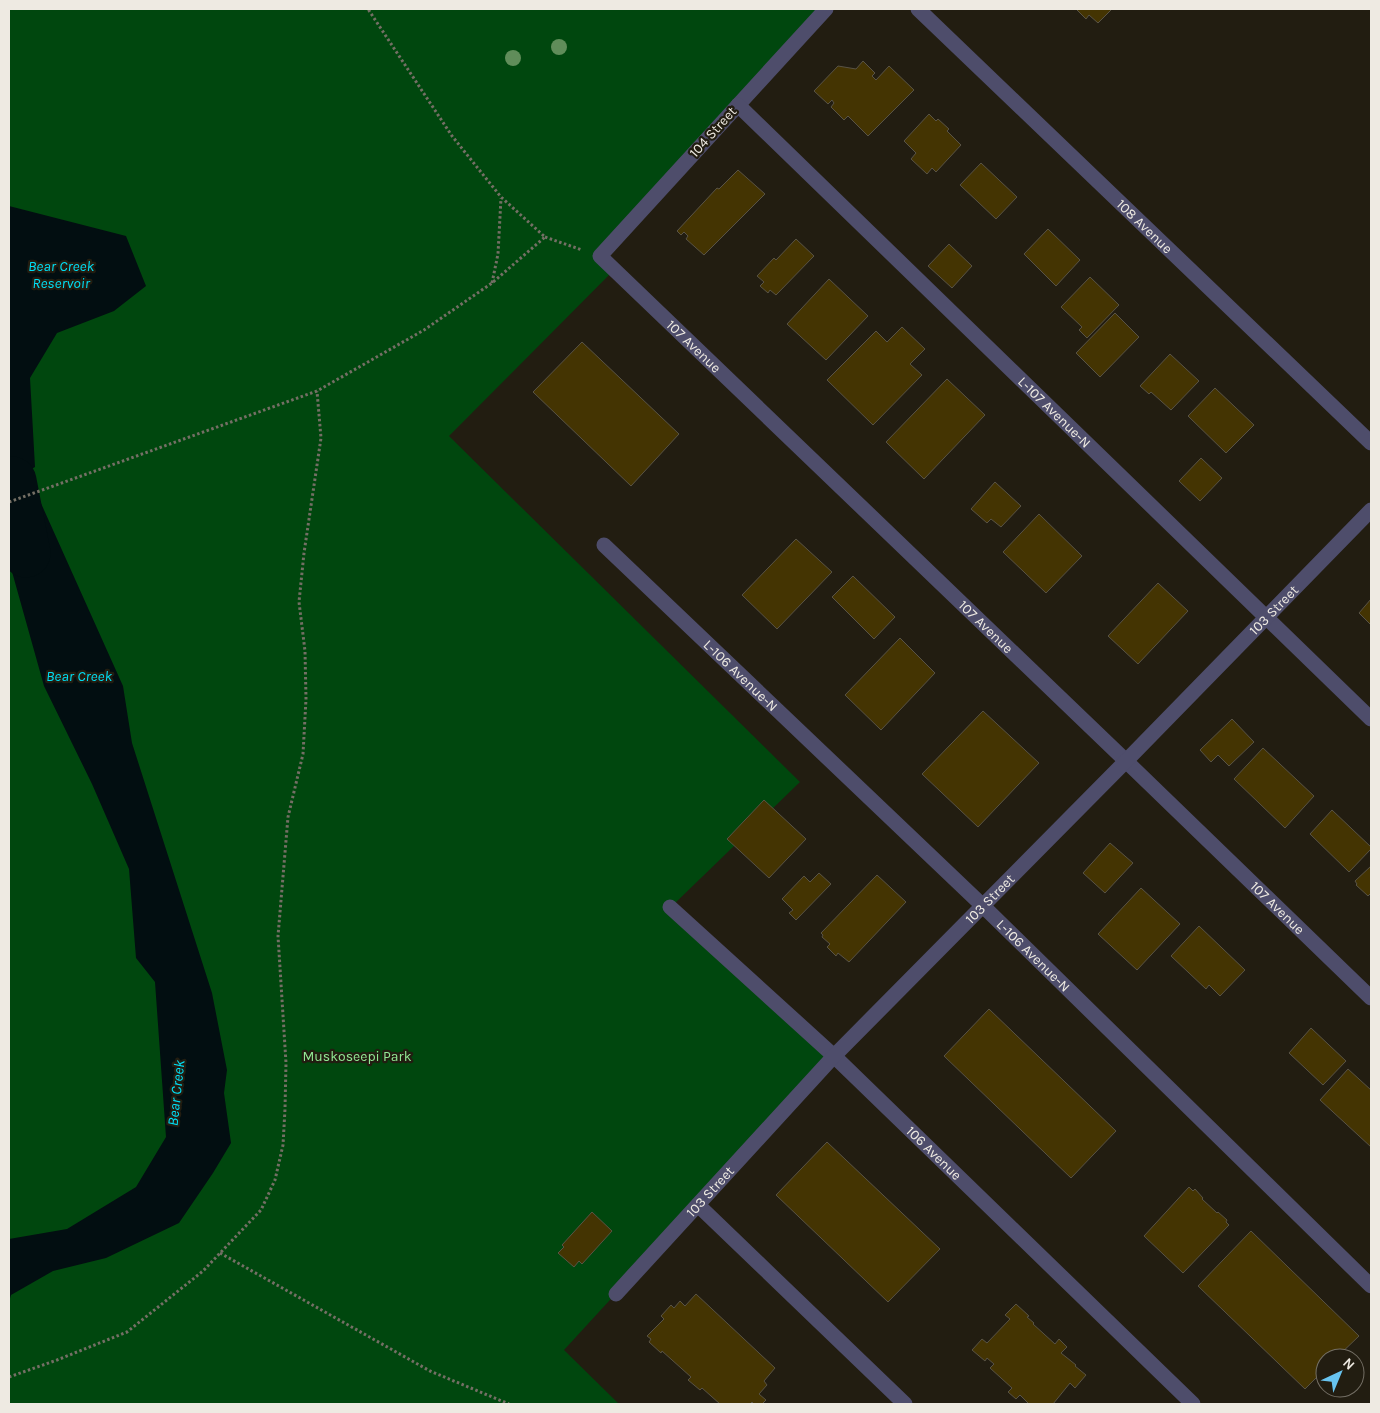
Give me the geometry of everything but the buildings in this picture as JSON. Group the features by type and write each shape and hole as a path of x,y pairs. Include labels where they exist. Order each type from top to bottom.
{"street":[{"name":"104 Street","path":"600,256 826,9"},
{"name":"108 Avenue","path":"918,9 1371,443"},
{"name":"L-107 Avenue-N","path":"738,105 1371,719"},
{"name":"107 Avenue","path":"600,256 1371,998"},
{"name":"103 Street","path":"616,1294 834,1056 1371,510"},
{"name":"L-106 Avenue-N","path":"604,545 983,906 1371,1286"},
{"name":"106 Avenue","path":"670,907 834,1056 1193,1404"},
{"path":"698,1205 905,1404"}],"path":[{"path":"368,9 452,136 501,197 545,237 600,256"},
{"path":"492,283 498,254 501,197"},
{"path":"9,502 317,391 424,330 492,283 545,237"},
{"path":"9,1377 127,1332 202,1271 220,1253 261,1210 275,1180 283,1145 286,1063 278,936 288,816 303,754 306,699 305,650 299,602 304,553 321,438 317,391"},
{"path":"220,1253 430,1371 509,1404"}],"green space":[{"name":"Muskoseepi Park","path":"9,9 832,9 600,256 614,270 449,436 800,782 671,907 834,1056 564,1350 619,1404 9,1404"}],"water":[{"name":"Bear Creek Reservoir","path":"9,206 126,236 146,286 114,311 57,333 30,378 35,467 9,482"},
{"name":"Bear Creek","path":"31,481 123,686 132,743 212,993 227,1070 224,1093 231,1143 179,1223 106,1258 53,1271 11,1295 9,1302 9,1239 67,1229 136,1187 166,1137 155,982 136,958 129,869 92,784 44,686 9,561 9,488"}],"waterway":[{"name":"Bear Creek","path":"12,481 26,553"}]}
